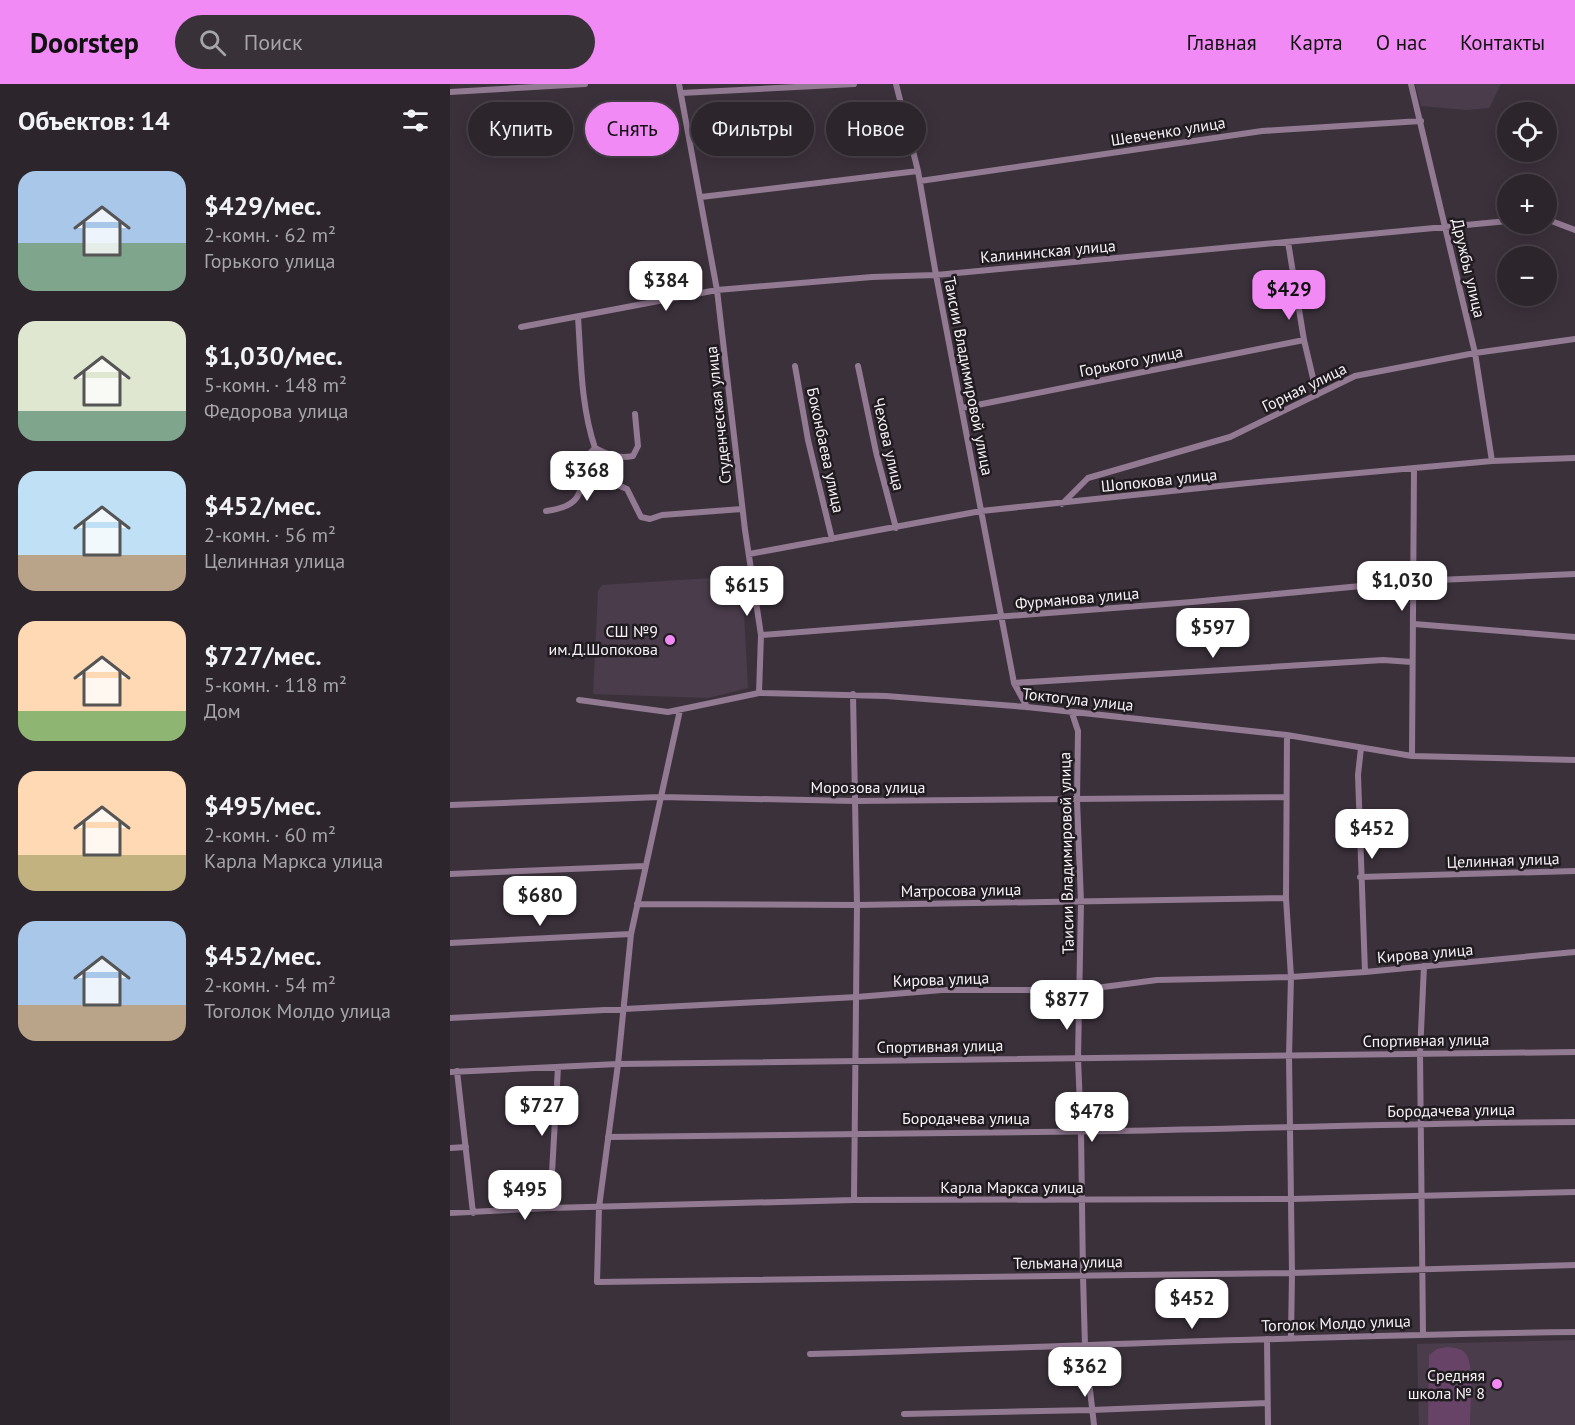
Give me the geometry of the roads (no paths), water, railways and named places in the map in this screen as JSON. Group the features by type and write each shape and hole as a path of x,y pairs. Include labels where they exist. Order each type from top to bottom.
{"street":[{"path":"450,92 585,84"},
{"name":"Студенческая улица","path":"679,84 717,290 744,530 749,554"},
{"path":"681,93 854,84"},
{"name":"Таисии Владимировой улица","path":"896,84 920,181 1014,683 1026,707"},
{"name":"Дружбы улица","path":"1411,84 1475,354 1492,461"},
{"name":"Шевченко улица","path":"920,181 1262,131 1421,121"},
{"path":"701,197 918,171"},
{"name":"Калининская улица","path":"521,327 717,290 936,274 1497,222"},
{"path":"1557,223 1575,230"},
{"path":"1288,242 1304,340 1317,395"},
{"path":"578,317 588,429 602,470 612,484 627,489 641,517 650,519 662,515 742,509"},
{"name":"Горная улица","path":"1061,504 1088,478 1230,437 1355,376 1575,339"},
{"name":"Горького улица","path":"962,408 1304,340"},
{"name":"Боконбаева улица","path":"795,366 807,440 832,539"},
{"name":"Чехова улица","path":"858,366 876,452 896,528"},
{"path":"595,448 610,456 622,458 633,456 639,446 635,414"},
{"path":"546,511 563,509 574,503 581,488 585,458 595,448"},
{"name":"Шопокова улица","path":"749,554 981,511 1248,483 1492,461 1575,458"},
{"path":"1412,756 1414,469"},
{"path":"749,554 762,635 759,693"},
{"name":"Фурманова улица","path":"762,635 1001,618 1414,581 1575,574"},
{"path":"1414,624 1575,637"},
{"path":"1014,683 1383,660 1412,662"},
{"name":"Токтогула улица","path":"579,700 668,712 759,693 853,694 1026,707 1287,735 1412,756 1575,760"},
{"path":"853,694 857,905 854,1200"},
{"path":"599,1207 618,1064 631,934 680,710"},
{"name":"Таисии Владимировой улица","path":"1072,713 1078,732 1077,800 1081,902 1078,1058 1085,1346 1094,1425"},
{"path":"1287,735 1286,898 1291,977 1289,1056 1291,1337"},
{"path":"1361,748 1358,775 1365,972"},
{"name":"Морозова улица","path":"450,805 660,797 854,801 1286,797"},
{"path":"450,874 645,866"},
{"name":"Целинная улица","path":"1360,877 1575,871"},
{"name":"Матросова улица","path":"637,904 857,905 1286,898"},
{"path":"450,943 631,934"},
{"name":"Кирова улица","path":"450,1018 857,997 942,990 1080,990 1157,980 1291,977 1575,952"},
{"path":"1423,1334 1420,1053 1424,966"},
{"name":"Спортивная улица","path":"453,1071 618,1064 1575,1052"},
{"path":"550,1208 558,1067"},
{"path":"453,1071 466,1147 473,1213"},
{"name":"Бородачева улица","path":"608,1137 1575,1122"},
{"path":"450,1148 466,1147"},
{"name":"Карла Маркса улица","path":"450,1213 854,1200 1082,1201 1575,1192"},
{"name":"Тельмана улица","path":"599,1207 597,1282 1292,1273 1575,1265"},
{"name":"Тоголок Молдо улица","path":"810,1354 1291,1337 1575,1332"},
{"path":"1267,1339 1268,1425"},
{"path":"904,1414 1267,1403"}],"place":[{"name":"СШ №9 им.Д.Шопокова","path":"670,640"},
{"name":"Средняя школа № 8","path":"1497,1384"}]}
